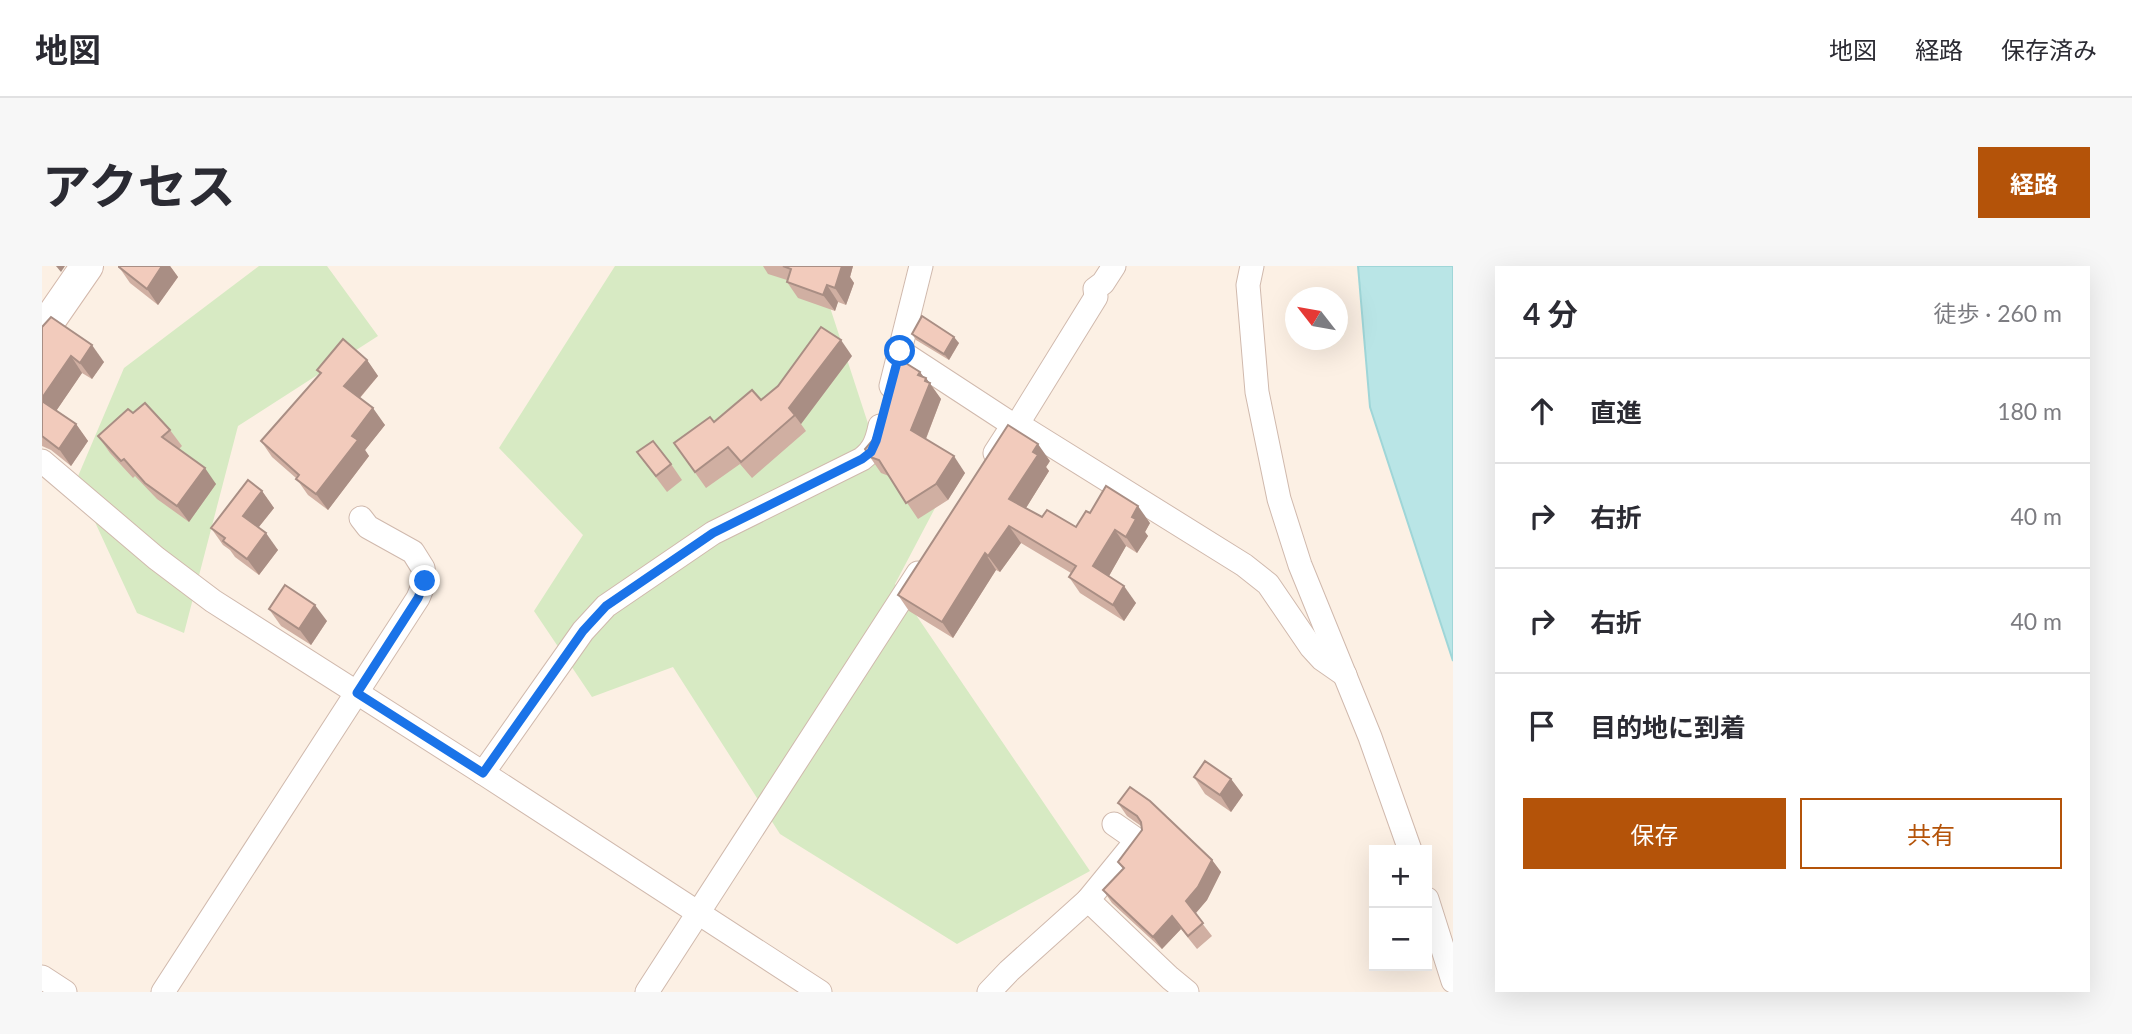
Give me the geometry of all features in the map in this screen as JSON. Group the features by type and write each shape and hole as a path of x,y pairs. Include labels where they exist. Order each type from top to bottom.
{"street":[{"path":"42,331 87,266"},
{"path":"483,773 583,631 606,606 713,533 862,459 871,452 921,266"},
{"path":"983,471 1015,424 1020,421 1096,298 1095,289 1103,283 1114,266"},
{"path":"1252,266 1248,285 1257,393 1279,499 1300,565 1370,737 1408,845"},
{"path":"900,351 1244,565 1268,584 1322,659 1345,675"},
{"path":"42,461 156,558 213,601 820,992"},
{"path":"163,992 418,598 425,581 423,568 413,552 368,527 361,518"},
{"path":"647,992 931,553"},
{"path":"989,992 1088,900 1137,840 1115,824"},
{"path":"1088,900 1187,992"},
{"path":"1430,908 1453,981"},
{"path":"42,977 65,992"}],"green space":[{"path":"259,266 327,266 378,336 238,426 184,633 137,613 76,481 124,368"},
{"path":"615,266 799,266 823,286 877,451 953,474 895,584 1090,871 957,944 780,834 673,667 592,697 534,611 583,535 499,448"}],"water":[{"path":"1358,266 1453,266 1453,661 1370,407"}],"building":[{"path":"119,266 162,266 147,289"},
{"path":"783,266 842,266 835,288 827,285 823,295 787,282 791,269"},
{"path":"922,316 954,337 944,354 912,334"},
{"path":"51,317 92,345 80,363 71,356 42,398 42,327"},
{"path":"821,327 841,340 789,408 795,415 741,462 728,447 695,472 674,443 710,417 714,422 752,390 761,400 778,386"},
{"path":"343,339 367,360 344,386 373,408 352,436 358,440 316,494 296,479 299,475 261,441 321,373 317,370"},
{"path":"896,357 920,372 918,375 930,383 911,430 954,456 936,484 906,503 879,460 870,457 865,449 878,428"},
{"path":"42,401 76,424 59,449 42,436"},
{"path":"145,403 170,430 162,437 205,468 177,506 145,483 124,459 121,461 98,436 128,409 133,413"},
{"path":"1008,425 1038,444 1033,452 1038,455 1009,499 1042,517 1047,510 1076,527 1086,511 1090,513 1106,486 1138,506 1132,517 1136,519 1126,537 1115,530 1093,566 1124,586 1113,605 1069,577 1076,566 1009,526 988,556 985,553 942,622 898,595"},
{"path":"653,441 671,464 656,476 637,452"},
{"path":"248,480 262,491 243,516 266,533 247,559 211,528"},
{"path":"285,585 315,605 299,629 269,609"},
{"path":"1205,761 1231,779 1220,795 1194,777"},
{"path":"1130,787 1150,801 1212,860 1198,887 1186,901 1203,923 1188,936 1172,916 1153,937 1103,890 1124,868 1118,862 1142,830 1137,816 1118,803"}],"route":[{"path":"425,581 418,598 357,693 483,773 583,631 606,606 713,533 862,459 871,452 900,351"}]}
